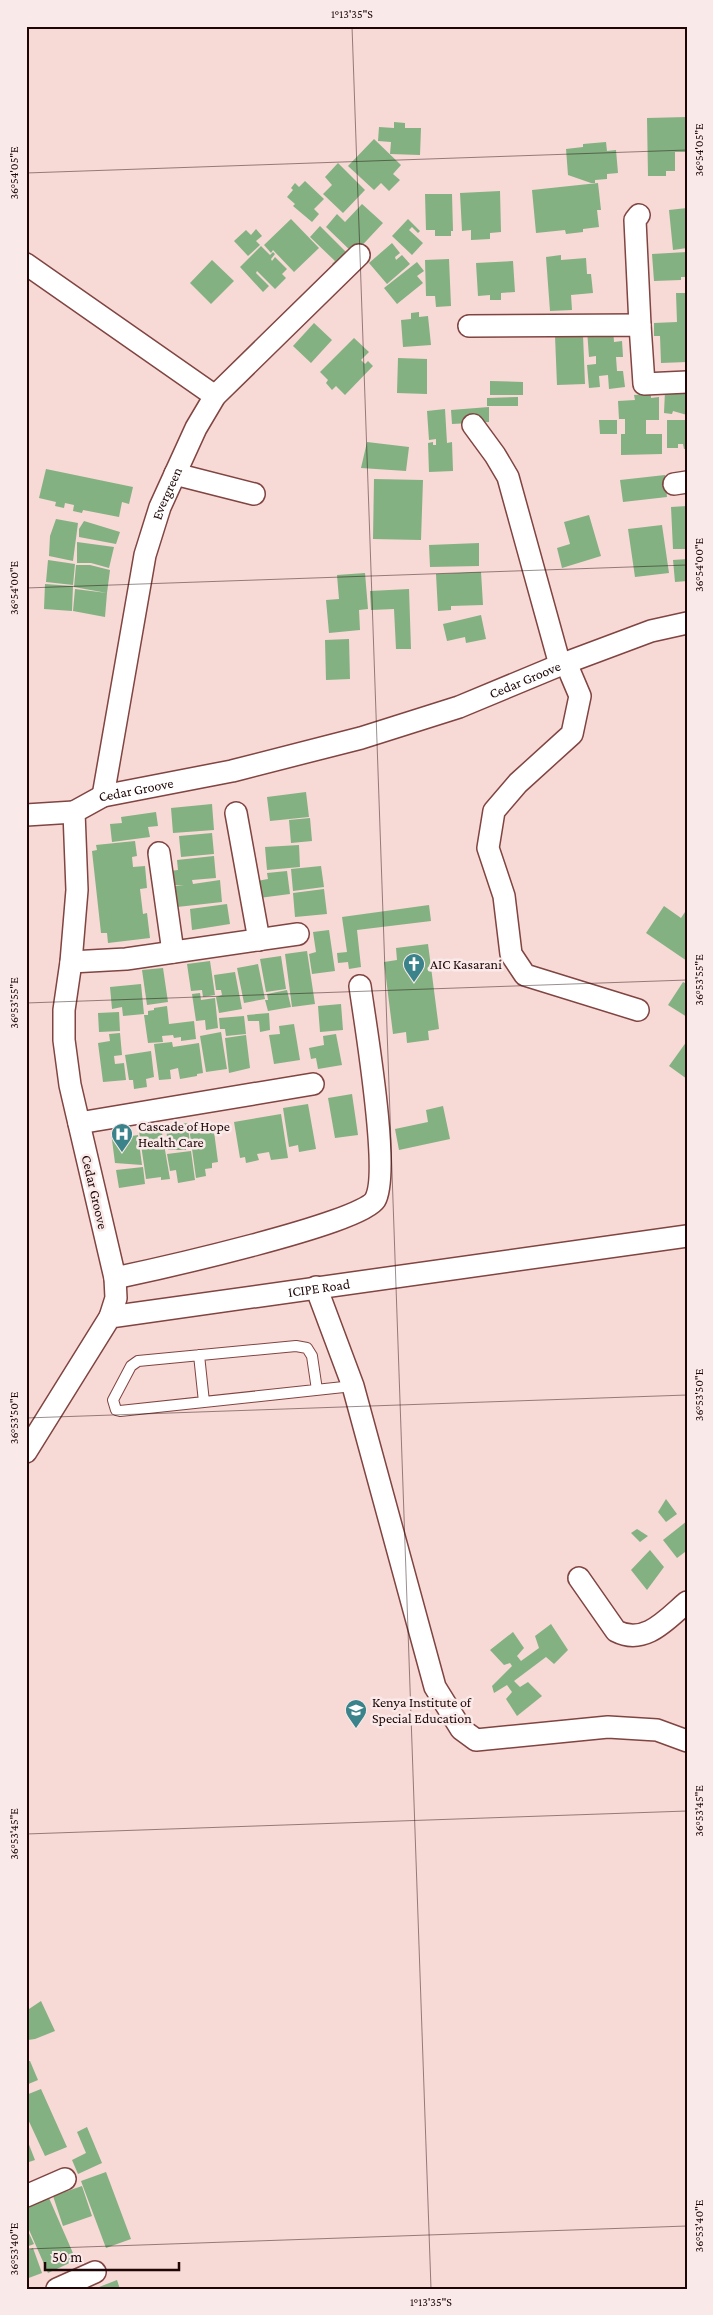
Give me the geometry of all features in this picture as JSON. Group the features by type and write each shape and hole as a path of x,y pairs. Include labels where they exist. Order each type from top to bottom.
{"street":[{"path":"639,215 635,220 644,384 687,382"},
{"name":"Evergreen","path":"103,796 144,555 160,507 196,428 215,396 359,256"},
{"path":"26,264 215,396"},
{"path":"470,326 640,325"},
{"path":"473,425 508,477 563,664 580,696 572,734 518,783 494,811 488,848 504,896 511,954 525,975 638,1010"},
{"path":"175,474 254,494"},
{"name":"Cedar Groove","path":"110,1317 116,1298 115,1278 70,1085 64,1040 64,1010 71,962 77,890 74,812 103,796 232,771 362,738 459,707 563,664 651,631 687,622"},
{"path":"26,815 74,812"},
{"path":"236,814 259,940"},
{"path":"159,853 173,952"},
{"path":"71,962 126,959 298,934"},
{"path":"115,1278 173,1266 332,1223 368,1207 375,1200 381,1170 379,1133 360,986"},
{"path":"79,1123 313,1084"},
{"name":"ICIPE Road","path":"110,1317 687,1236"},
{"path":"316,1287 353,1386 435,1687 461,1729 476,1740 608,1727 657,1730 687,1741"},
{"path":"26,1452 110,1317"},
{"path":"580,1578 616,1631 624,1635 652,1632 687,1602"},
{"path":"26,2196 65,2179"},
{"path":"57,2289 95,2272"}],"lane":[{"path":"317,1390 312,1356 307,1348 296,1346 134,1362 113,1400 116,1410 120,1411 317,1390 353,1386"},
{"path":"198,1355 204,1402"}],"building":[{"path":"687,117 687,152 675,152 675,171 666,171 666,176 648,176 647,118"},
{"path":"394,122 405,123 405,128 421,128 420,155 390,154 391,142 378,141 379,127 394,128"},
{"path":"374,139 401,165 393,174 400,180 389,191 381,183 374,190 348,166"},
{"path":"606,142 607,151 616,150 618,173 607,174 607,179 595,180 595,183 568,175 566,149 583,147 583,144"},
{"path":"338,163 365,190 343,213 323,194 332,185 325,177"},
{"path":"305,181 324,199 314,209 319,214 312,222 293,206 295,204 287,197 293,190 291,188 295,183 299,187"},
{"path":"598,183 601,210 597,210 599,227 583,229 583,232 566,234 565,230 536,233 532,190"},
{"path":"500,191 501,232 490,233 490,239 471,240 471,230 462,231 460,193"},
{"path":"425,194 452,194 453,231 451,231 451,236 435,236 435,230 426,230"},
{"path":"362,204 383,223 354,254 326,227 337,214 345,222"},
{"path":"687,208 687,248 673,250 669,210"},
{"path":"291,219 319,248 294,272 273,250 271,253 264,245"},
{"path":"408,219 420,231 418,233 412,227 409,230 423,243 412,255 392,236"},
{"path":"320,226 352,258 340,271 332,264 335,261 310,237"},
{"path":"256,229 262,236 256,241 260,245 248,256 234,241 246,230 251,235"},
{"path":"392,243 400,253 395,257 396,260 402,255 410,264 387,284 369,263"},
{"path":"261,246 270,255 273,252 275,254 271,259 272,261 275,257 287,269 282,274 286,278 275,289 257,271 256,273 269,286 263,292 240,267"},
{"path":"687,252 687,277 681,277 681,280 654,281 652,254"},
{"path":"561,255 561,260 586,258 587,274 591,274 593,293 571,295 572,310 550,311 546,257"},
{"path":"449,259 451,306 436,307 435,296 426,296 425,260"},
{"path":"212,260 234,281 211,304 190,283"},
{"path":"513,261 515,292 501,293 501,300 490,300 490,295 478,296 476,263"},
{"path":"417,262 424,271 417,276 423,283 397,304 384,288"},
{"path":"676,293 687,293 687,362 661,363 660,336 654,336 654,323 677,322"},
{"path":"419,312 419,317 428,316 431,345 403,347 401,320 411,319 411,313"},
{"path":"314,323 332,340 311,363 293,346"},
{"path":"613,328 614,342 622,341 623,357 616,357 617,371 623,371 625,387 609,389 608,375 599,376 600,387 589,388 587,365 596,364 596,356 589,357 587,330"},
{"path":"583,335 585,384 557,385 555,336"},
{"path":"354,338 369,352 361,360 365,364 368,361 373,366 345,395 336,386 332,390 326,383 328,380 320,372"},
{"path":"398,358 427,359 427,394 397,393"},
{"path":"490,381 523,382 523,395 490,395"},
{"path":"665,391 687,393 687,415 673,411 672,414 664,413"},
{"path":"651,394 651,398 659,397 659,420 646,420 646,434 662,434 662,454 621,455 621,434 625,434 625,419 619,419 618,401 635,400 634,395"},
{"path":"518,397 518,406 487,406 487,398"},
{"path":"489,407 489,422 452,424 451,410"},
{"path":"445,409 447,443 452,442 453,471 429,472 428,443 433,442 433,445 436,445 436,439 429,440 427,411"},
{"path":"599,420 617,420 617,434 600,434"},
{"path":"667,420 687,420 687,449 684,449 683,444 678,444 678,448 667,448"},
{"path":"367,442 409,447 406,471 361,468"},
{"path":"46,469 133,487 129,504 122,502 119,517 83,510 82,513 73,511 74,505 65,503 64,508 55,506 56,502 39,498"},
{"path":"665,475 667,497 623,502 620,480"},
{"path":"374,479 423,480 421,540 373,539"},
{"path":"687,506 687,549 673,549 671,507"},
{"path":"589,515 601,556 562,568 557,548 570,544 564,522"},
{"path":"56,519 78,523 73,561 49,556 50,536"},
{"path":"84,521 120,532 116,544 79,537 79,529"},
{"path":"662,525 669,573 635,577 628,529"},
{"path":"77,542 114,547 109,568 91,563 77,563"},
{"path":"479,543 479,566 430,567 429,545"},
{"path":"687,559 687,581 675,582 673,560"},
{"path":"48,560 75,564 73,585 46,582"},
{"path":"76,565 90,565 110,570 107,593 74,587"},
{"path":"481,572 483,605 451,606 451,610 438,611 436,574"},
{"path":"365,573 368,609 359,610 360,630 329,633 326,600 339,599 337,575"},
{"path":"45,584 73,586 72,611 44,609"},
{"path":"75,589 107,593 105,617 73,611"},
{"path":"409,589 411,649 396,649 394,609 371,610 370,591"},
{"path":"481,615 486,639 466,643 465,637 447,641 443,624"},
{"path":"349,639 350,679 326,680 325,640"},
{"path":"306,792 309,817 270,821 267,797"},
{"path":"212,804 214,830 173,833 171,808"},
{"path":"156,812 158,826 148,827 150,837 112,842 110,824 122,823 121,817"},
{"path":"310,818 312,841 291,843 289,820"},
{"path":"212,833 214,854 181,857 179,836"},
{"path":"135,841 137,856 132,857 133,867 145,866 147,888 140,889 143,914 147,913 150,938 108,943 107,933 101,933 92,851 97,850 96,845"},
{"path":"299,845 300,867 267,870 265,847"},
{"path":"214,856 216,878 192,880 193,884 220,880 222,902 177,907 174,886 184,885 172,885 170,871 178,870 177,860"},
{"path":"321,866 324,887 293,891 291,869"},
{"path":"287,871 290,894 259,898 257,881 268,879 267,873"},
{"path":"324,889 327,914 295,917 293,893"},
{"path":"227,904 230,924 192,930 190,909"},
{"path":"429,905 431,921 357,930 361,967 349,969 348,962 338,963 337,953 347,952 342,917"},
{"path":"664,906 681,918 687,909 687,961 646,933"},
{"path":"329,930 335,971 312,974 309,954 316,952 313,932"},
{"path":"428,944 439,1029 428,1031 429,1040 407,1043 406,1032 393,1034 384,962 397,960 396,948"},
{"path":"307,951 315,1004 292,1007 285,954"},
{"path":"281,956 286,989 266,992 260,959"},
{"path":"210,961 215,995 203,997 202,990 191,991 187,964"},
{"path":"258,964 265,999 244,1003 237,968"},
{"path":"163,968 168,1002 147,1005 142,970"},
{"path":"235,972 242,1009 219,1013 216,997 222,995 221,990 216,990 214,975"},
{"path":"683,982 687,984 687,1017 668,1005"},
{"path":"141,984 144,1014 123,1016 122,1007 112,1009 110,987"},
{"path":"287,990 291,1007 268,1011 265,1000 268,1000 267,994"},
{"path":"200,993 201,1000 215,998 218,1028 206,1030 205,1020 196,1021 192,994"},
{"path":"341,1004 343,1030 320,1032 318,1006"},
{"path":"167,1006 169,1024 194,1021 196,1039 181,1041 181,1037 174,1038 173,1035 162,1036 163,1042 148,1043 144,1015 148,1015 148,1011 154,1010 154,1008"},
{"path":"119,1012 120,1031 99,1032 98,1013"},
{"path":"269,1013 270,1030 260,1032 259,1021 248,1021 247,1015"},
{"path":"244,1016 246,1034 226,1036 225,1029 220,1029 219,1018"},
{"path":"294,1024 300,1060 274,1064 269,1035 280,1034 279,1026"},
{"path":"221,1032 227,1069 206,1072 200,1036"},
{"path":"120,1033 122,1055 114,1056 115,1064 124,1063 126,1080 103,1082 98,1043 110,1041 109,1034"},
{"path":"336,1034 342,1065 318,1069 316,1058 311,1059 309,1048 324,1045 323,1036"},
{"path":"246,1035 250,1068 229,1073 225,1038"},
{"path":"687,1041 687,1079 669,1066"},
{"path":"172,1042 173,1047 199,1043 203,1073 180,1079 178,1068 170,1070 171,1079 159,1080 154,1044"},
{"path":"151,1051 154,1077 146,1079 147,1087 134,1089 133,1080 129,1080 125,1055"},
{"path":"352,1094 358,1135 335,1138 328,1098"},
{"path":"308,1104 316,1149 299,1152 298,1145 289,1147 283,1108"},
{"path":"443,1106 450,1139 399,1150 395,1129 428,1122 426,1110"},
{"path":"281,1114 288,1158 271,1160 269,1152 257,1154 259,1160 246,1163 245,1157 240,1158 234,1122"},
{"path":"188,1123 190,1146 186,1146 186,1150 168,1150 166,1125"},
{"path":"213,1124 218,1162 212,1163 212,1168 205,1169 206,1176 196,1178 189,1127"},
{"path":"161,1127 170,1179 161,1180 161,1177 146,1179 139,1131"},
{"path":"132,1130 132,1136 138,1135 142,1165 115,1163 111,1132"},
{"path":"191,1151 195,1180 178,1183 176,1170 170,1171 167,1154"},
{"path":"143,1167 145,1184 119,1188 116,1170"},
{"path":"666,1499 677,1514 666,1522 658,1512"},
{"path":"687,1521 687,1553 685,1552 677,1558 663,1540"},
{"path":"637,1529 648,1536 640,1542 631,1533"},
{"path":"650,1550 664,1567 647,1590 631,1570"},
{"path":"551,1624 568,1650 554,1664 546,1657 514,1681 520,1687 528,1682 542,1696 517,1716 506,1699 512,1692 507,1685 494,1693 492,1686 512,1666 510,1663 504,1665 490,1650 513,1632 524,1648 517,1656 521,1661 539,1648 535,1636"},
{"path":"41,2001 55,2031 28,2040 26,2011"},
{"path":"26,2061 30,2061 38,2080 26,2085"},
{"path":"41,2089 67,2147 45,2156 26,2115 26,2095"},
{"path":"87,2127 102,2163 78,2174 72,2160 86,2153 77,2132"},
{"path":"26,2137 35,2160 26,2163"},
{"path":"106,2172 131,2239 106,2248 81,2181"},
{"path":"82,2186 92,2216 63,2226 53,2196"},
{"path":"49,2198 76,2260 48,2273 26,2223 26,2208"},
{"path":"26,2227 34,2244 26,2247"},
{"path":"33,2248 42,2273 26,2279 26,2251"},
{"path":"117,2280 120,2289 94,2289"}],"place":[{"name":"AIC Kasarani","path":"414,983"},
{"name":"Cascade of Hope Health Care","path":"122,1153"},
{"name":"Kenya Institute of Special Education","path":"356,1729"}]}
